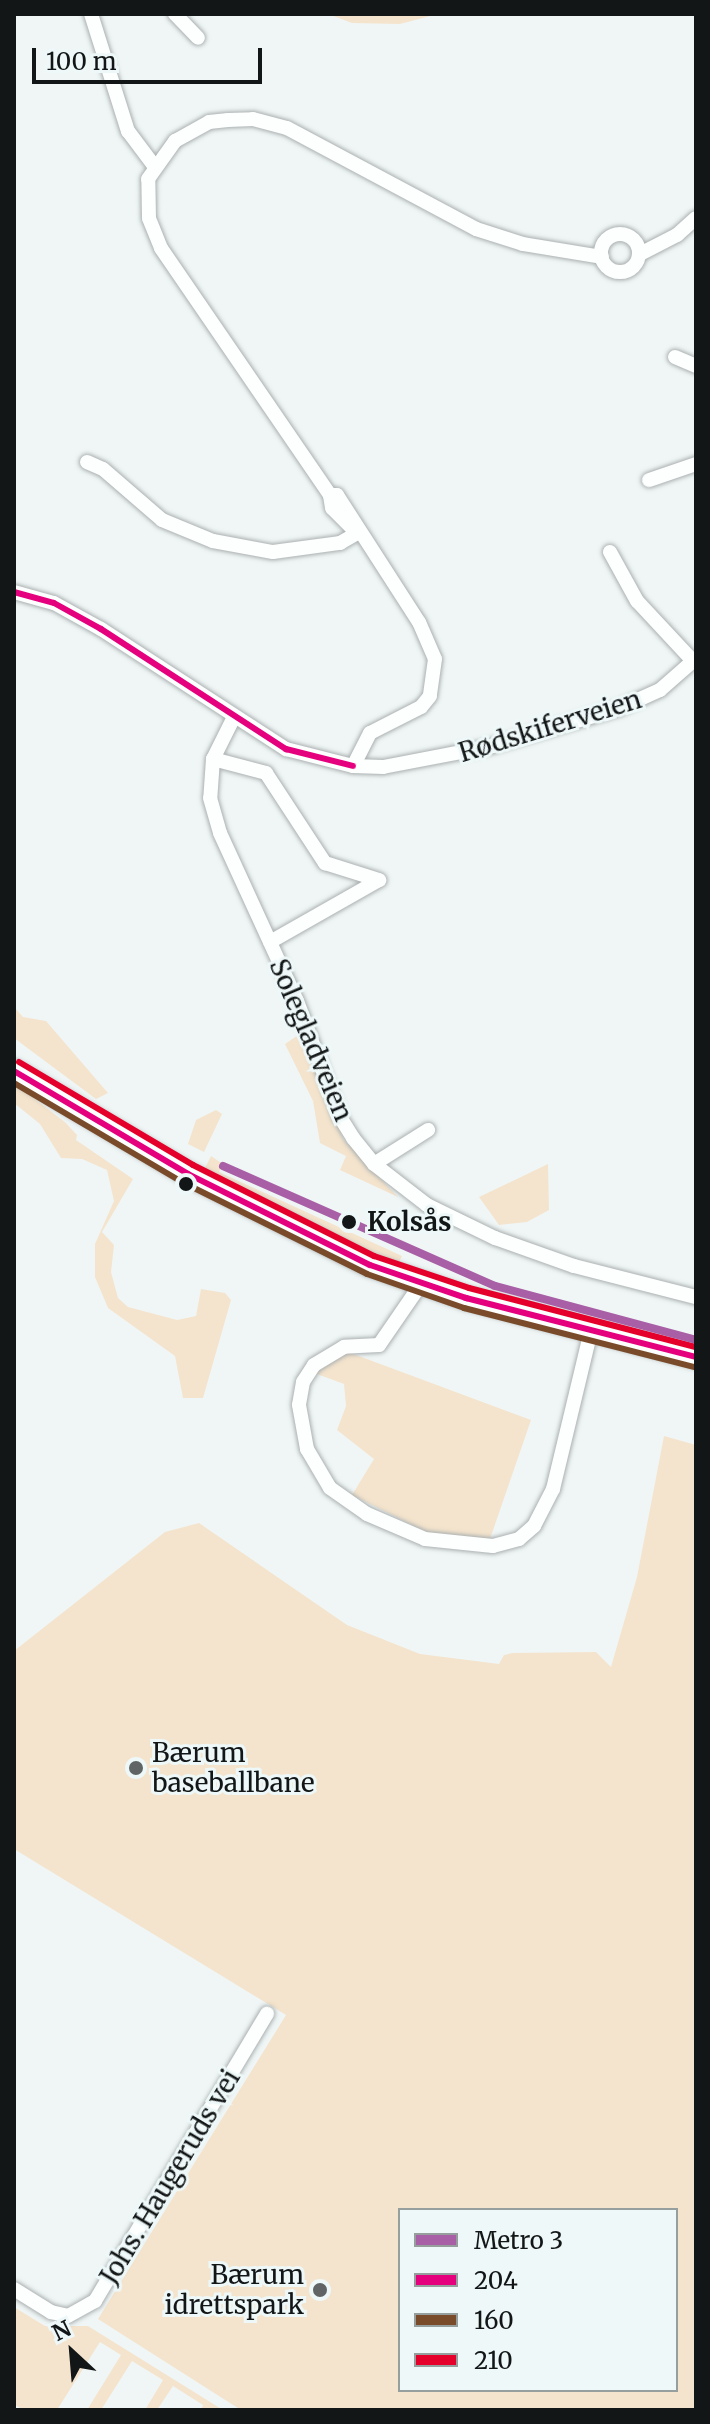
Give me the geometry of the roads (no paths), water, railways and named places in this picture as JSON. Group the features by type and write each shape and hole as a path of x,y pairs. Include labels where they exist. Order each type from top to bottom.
{"main road":[{"path":"14,1071 264,1214 421,1284 696,1357"}],"street":[{"path":"91,14 128,131 155,167"},
{"path":"175,14 198,38"},
{"path":"353,766 370,733 421,707 436,681 435,659 419,622 357,533 337,495 330,495 161,248 146,200 155,167 193,129 209,122 253,119 341,152 399,191 485,233 602,253"},
{"path":"602,253 618,234 639,248 660,244 696,218"},
{"path":"602,253 613,271 626,272 639,248"},
{"path":"675,357 696,366"},
{"path":"87,462 103,469 162,520 213,541 285,551 340,543 357,533"},
{"path":"649,480 696,464"},
{"name":"Rødskiferveien","path":"14,592 54,603 101,629 286,749 353,766 383,767 452,756 620,708 660,690 695,660 637,601 610,552"},
{"name":"Solegladveien","path":"234,717 213,759 210,798 220,833 303,1015 308,1036 340,1117 374,1164 427,1205 495,1238 597,1273 696,1297"},
{"path":"213,759 259,768 280,787 325,863 379,880 270,942"},
{"path":"374,1164 428,1130"},
{"path":"421,1284 379,1345 344,1347 314,1365 303,1382 299,1405 307,1449 330,1488 367,1514 425,1539 493,1546 519,1539 534,1526 553,1489 591,1331"},
{"name":"Johs. Haugeruds vei","path":"14,2289 51,2312 68,2316 95,2301 267,2014"}],"metro line":[{"name":"3","path":"223,1166 495,1286 696,1340"}],"place":[{"name":"Kolsås","path":"349,1222"},
{"name":"Bærum baseballbane","path":"136,1768"},
{"name":"Bærum idrettspark","path":"320,2290"}]}
